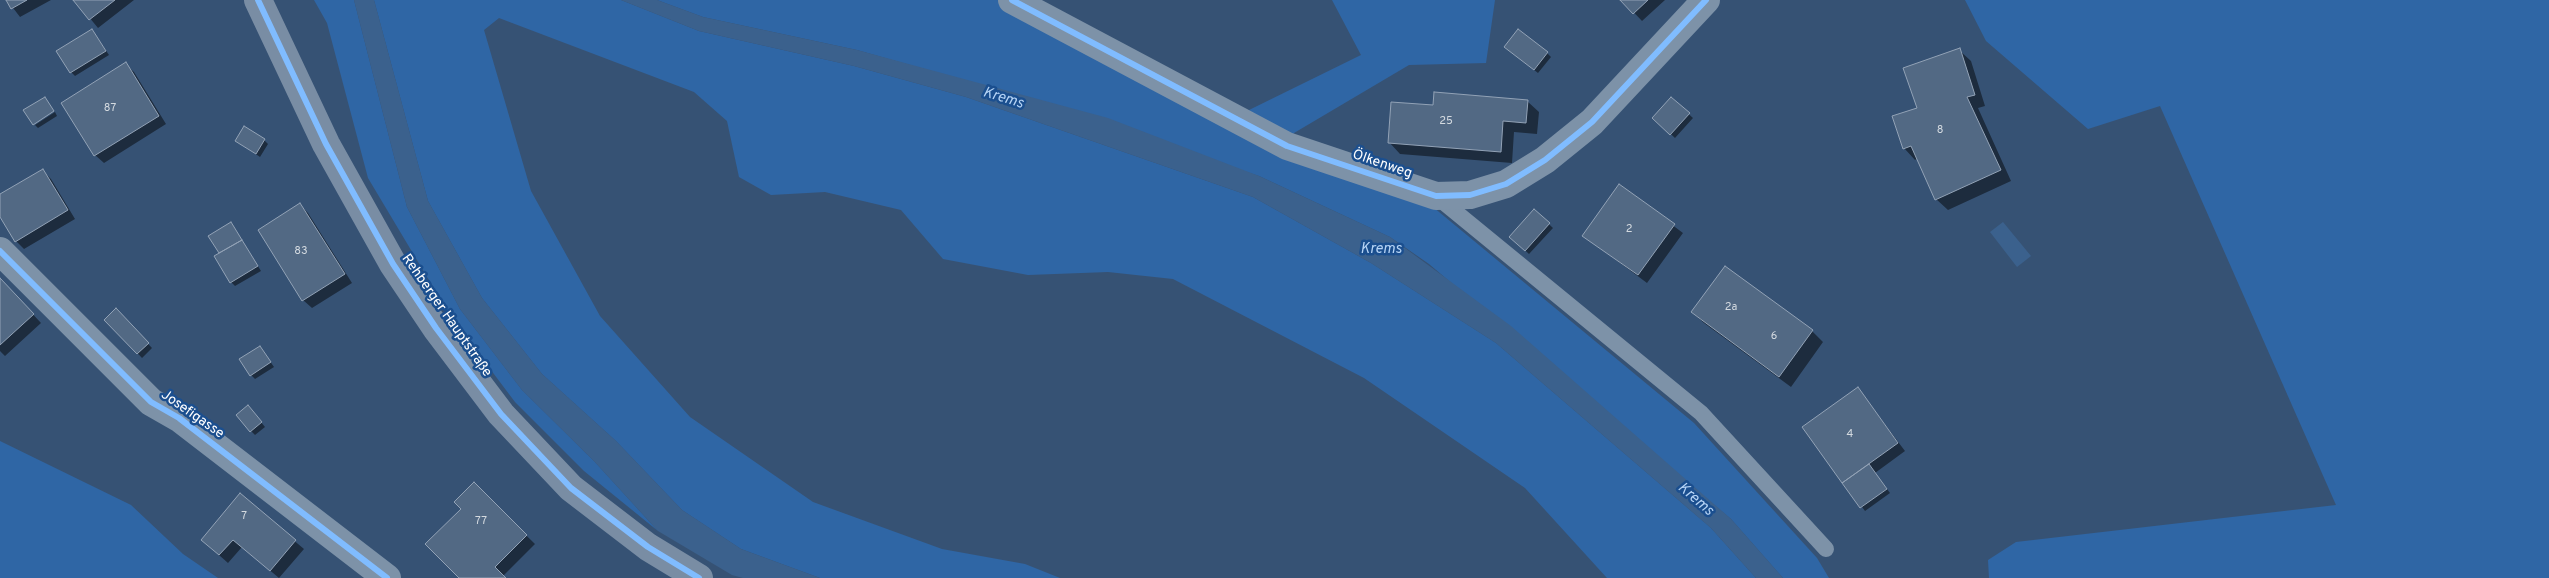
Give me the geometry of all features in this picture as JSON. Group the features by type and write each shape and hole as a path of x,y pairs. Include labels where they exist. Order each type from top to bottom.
{"main road":[{"name":"Rehberger Hauptstraße","path":"258,0 326,144 393,264 436,328 502,414 571,488 648,547 699,578"}],"street":[{"name":"Ölkenweg","path":"1012,0 1286,146 1436,196 1470,195 1497,186 1545,160 1592,122 1706,0"},
{"name":"Josefigasse","path":"0,251 151,402 179,418 387,578"}],"lane":[{"path":"1436,196 1701,413 1826,549"}],"shaded area":[{"path":"314,0 354,0 407,207 460,309 522,390 594,461 658,531 584,471 515,402 451,317 368,178 327,23"},
{"path":"374,0 621,0 699,31 854,66 966,97 1253,197 1371,263 1496,343 1711,528 1756,578 1607,578 1525,488 1364,378 1173,279 1108,272 1028,275 943,259 901,210 825,192 771,195 739,177 727,121 694,92 499,18 484,30 531,191 600,316 690,417 813,502 942,549 1025,564 1060,578 820,578 741,549 682,510 616,441 542,374 482,298 428,201"},
{"path":"657,0 1040,0 1247,111 1361,55 1332,0 1495,0 1486,63 1409,65 1294,133 1279,155 1433,207 1694,423 1817,558 1829,578 1783,578 1731,519 1429,264 1390,237 1259,176 966,81 857,50 703,17"},
{"path":"1965,0 2549,0 2549,578 1989,578 1988,560 2016,542 2336,505 2160,106 2088,129 1986,41"},
{"path":"0,441 131,505 183,554 218,578 0,578"}],"water":[{"path":"354,0 374,0 428,201 482,298 542,374 616,441 682,510 741,549 820,578 743,578 732,575 658,531 594,461 522,390 460,309 407,207"},
{"name":"Krems","path":"621,0 657,0 703,17 857,50 1108,118 1259,176 1390,237 1511,326 1731,519 1783,578 1756,578 1711,528 1496,343 1371,263 1253,197 966,97 854,66 699,31"},
{"path":"2003,222 2031,256 2017,267 1990,232"}],"building":[{"path":"6,0 27,0 11,9"},
{"path":"73,0 115,0 89,20"},
{"path":"1620,0 1648,0 1633,14"},
{"path":"92,29 106,51 70,73 56,51"},
{"path":"1518,29 1548,52 1534,70 1504,47"},
{"path":"1960,48 1975,95 1967,97 2001,170 1935,200 1911,146 1903,149 1892,116 1917,108 1903,68"},
{"path":"126,62 159,116 94,156 61,103"},
{"path":"1434,92 1528,100 1526,123 1503,121 1501,152 1388,143 1391,102 1433,105"},
{"path":"45,97 54,111 33,125 23,110"},
{"path":"1671,97 1690,113 1670,135 1652,118"},
{"path":"244,126 265,139 256,154 235,141"},
{"path":"43,169 68,210 15,242 0,217 0,194"},
{"path":"1619,184 1675,224 1638,275 1582,236"},
{"path":"300,203 345,274 302,301 258,230"},
{"path":"1534,209 1550,223 1525,251 1509,237"},
{"path":"231,222 242,240 219,253 208,236"},
{"path":"242,240 258,266 230,283 214,256"},
{"path":"1725,266 1813,330 1779,377 1691,312"},
{"path":"0,278 34,314 0,345"},
{"path":"116,308 149,343 137,354 104,320"},
{"path":"260,346 271,362 250,376 239,359"},
{"path":"1858,387 1898,443 1842,483 1802,427"},
{"path":"248,405 262,422 250,432 236,415"},
{"path":"1869,464 1887,489 1860,508 1842,483"},
{"path":"474,482 527,535 495,567 506,578 459,578 425,544 461,509 454,502"},
{"path":"240,493 296,540 270,571 233,540 219,555 201,540"}],"cycle path":[{"path":"258,0 326,144 393,264 436,328 501,414 571,488 648,547 699,578"},
{"path":"1012,0 1287,146 1436,196 1470,195 1506,184 1545,160 1592,122 1706,0"},
{"path":"0,251 151,402 179,418 387,578"}]}
